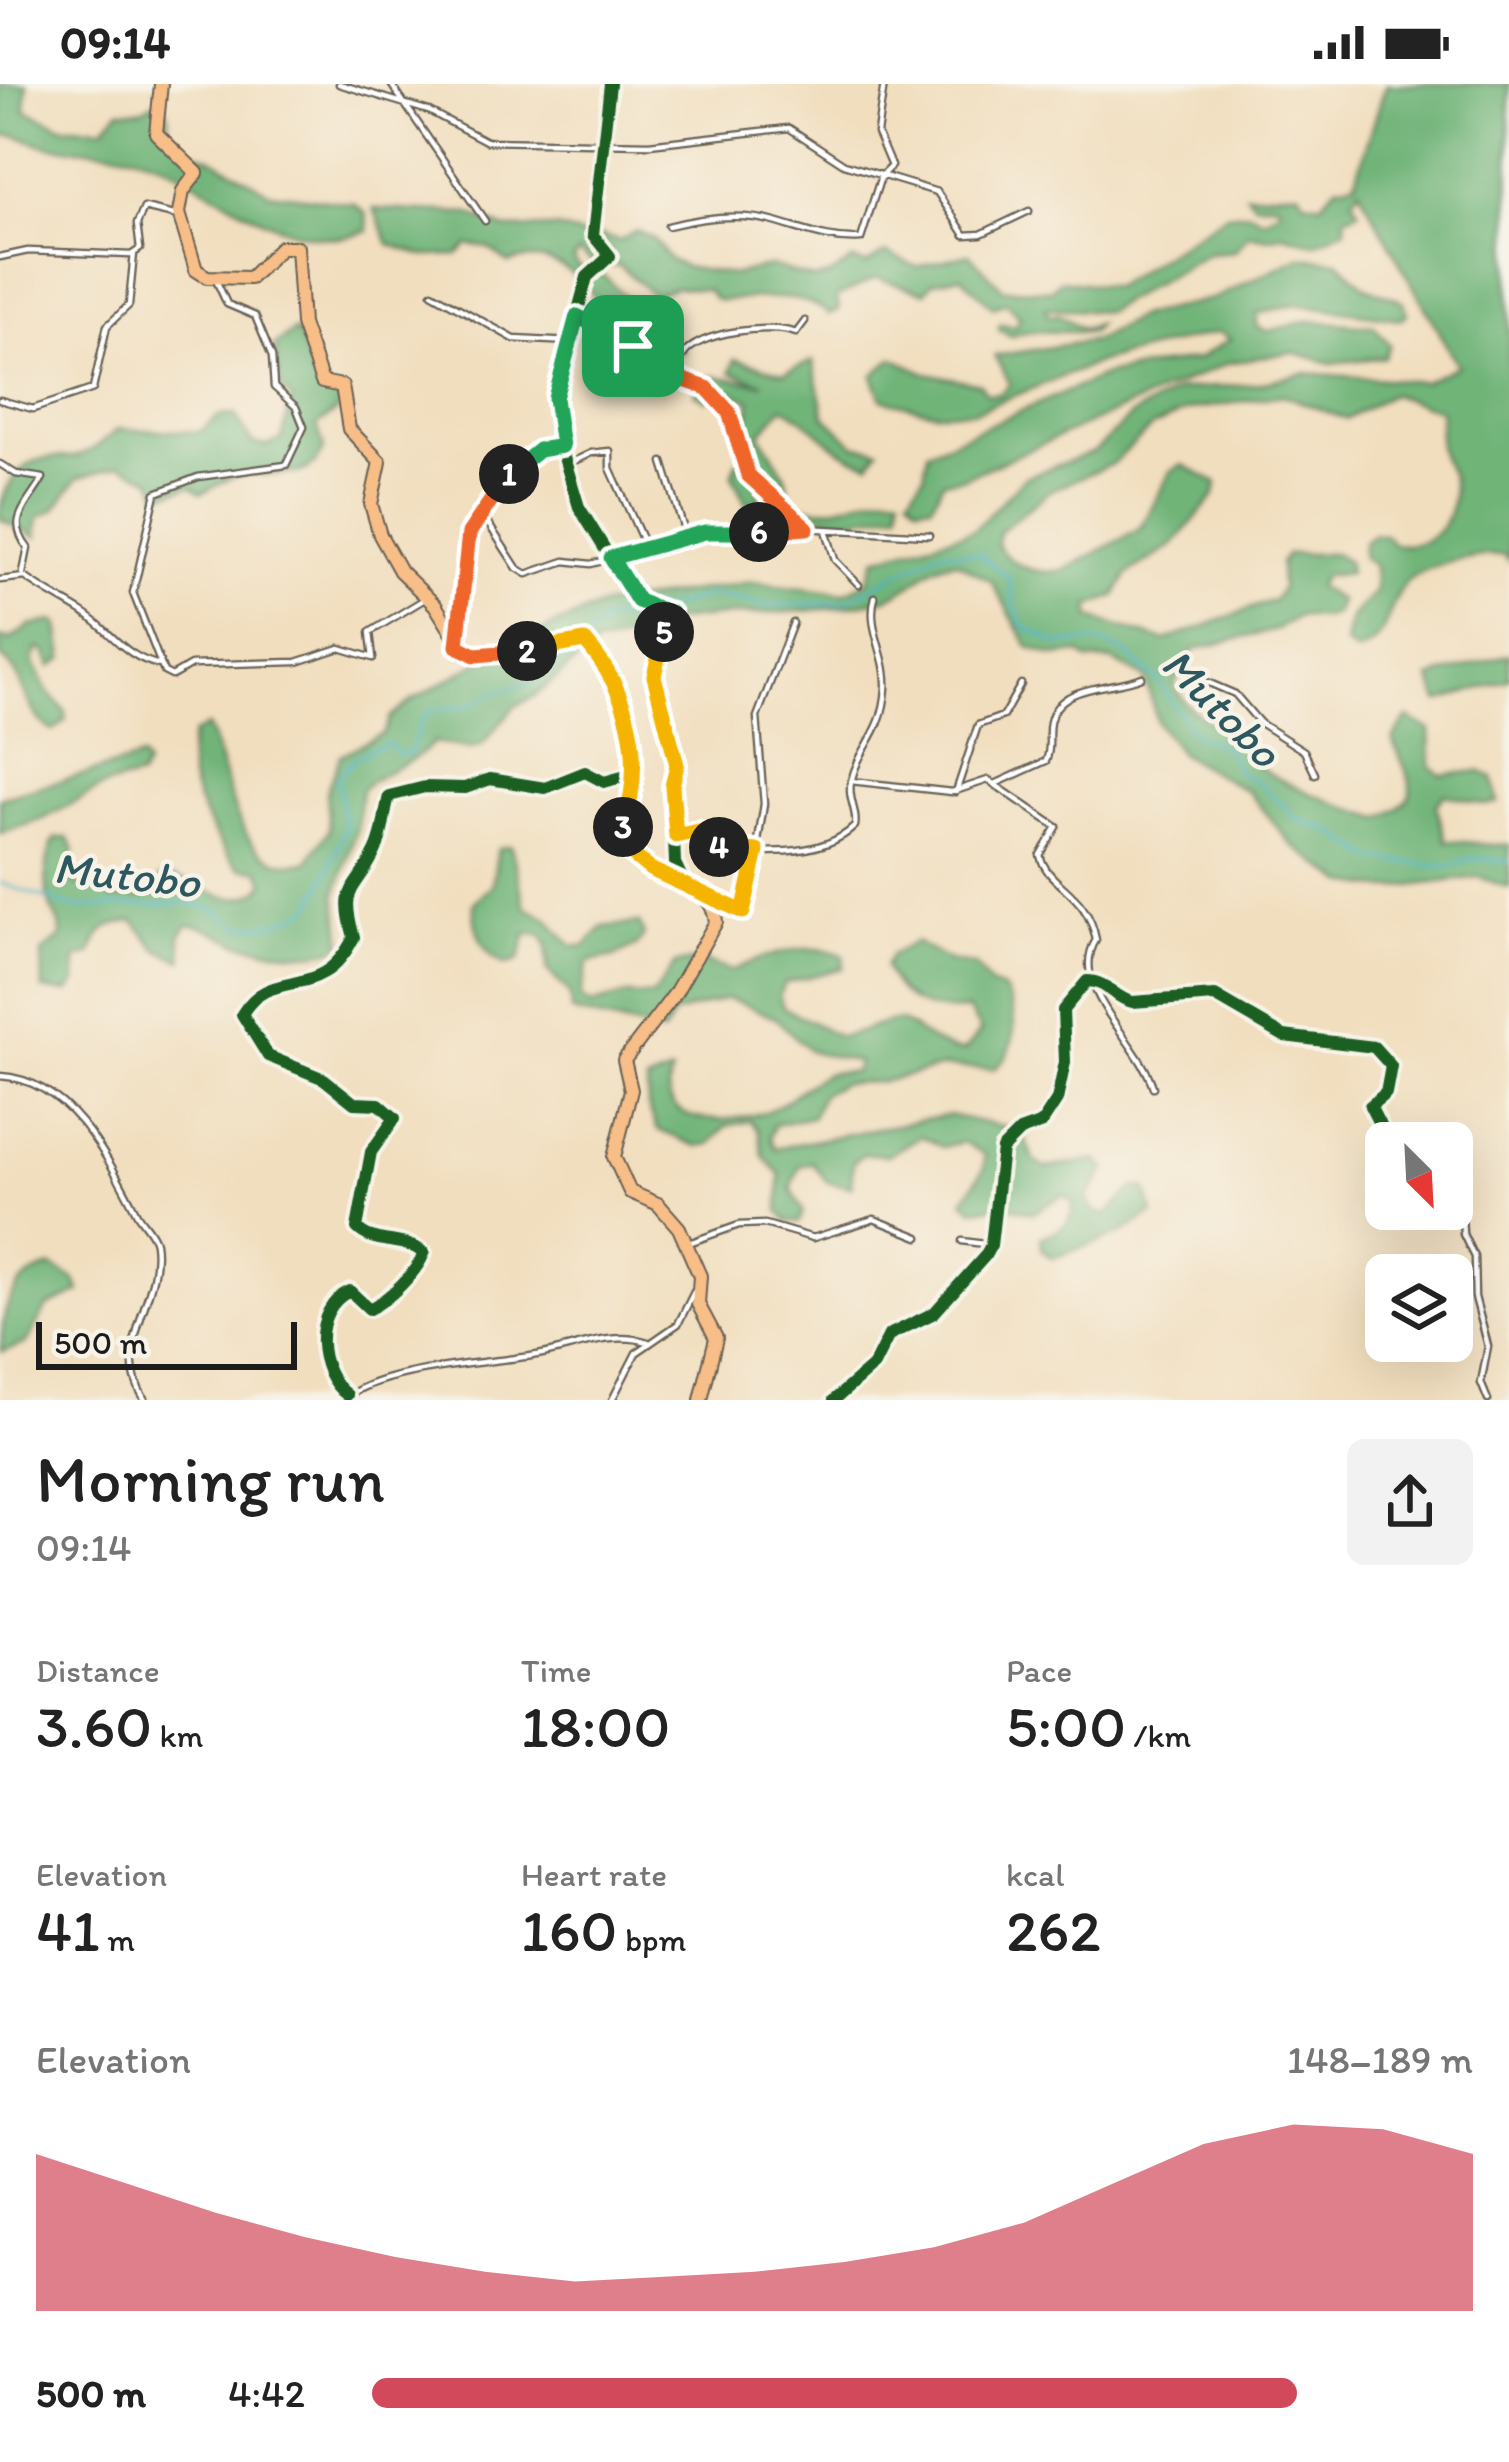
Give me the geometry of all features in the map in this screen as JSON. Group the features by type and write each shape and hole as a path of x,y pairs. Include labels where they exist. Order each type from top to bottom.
{"main road":[{"path":"161,84 156,133 198,176 183,191 179,217 196,271 215,278 253,278 280,248 297,247 302,324 321,380 341,383 349,429 380,462 381,476 371,496 376,524 400,571 428,598 457,646 475,655 585,641 604,659 634,733 633,774 621,845 650,869 704,895 716,922 674,995 624,1060 631,1090 614,1157 630,1192 666,1211 700,1276 698,1304 716,1338 700,1400"}],"street":[{"path":"339,84 463,126 486,141 670,142 789,128 829,157 937,192 964,235 981,234 1029,211"},
{"path":"391,84 485,220"},
{"path":"610,84 593,235 610,256 587,278 555,398 579,507 638,601 671,613 654,676 677,765 672,786 675,863 685,884"},
{"path":"668,226 729,217 858,240 881,176 892,163 878,133 884,84"},
{"path":"0,257 28,251 134,254 140,249 137,224 144,208 179,217"},
{"path":"0,400 30,409 93,389 109,323 129,305 134,254"},
{"path":"160,665 133,593 155,493 198,477 286,465 304,427 296,407 274,387 272,357 255,316 227,304 215,278"},
{"path":"432,293 514,339 571,342"},
{"path":"577,316 633,346 665,373 707,388 731,416 748,475 807,528"},
{"path":"633,346 683,356 700,340 758,326 796,332 805,321"},
{"path":"457,646 469,533 484,517 506,475 539,450 562,446"},
{"path":"568,464 591,453 610,452 610,468 647,550"},
{"path":"663,462 667,488 686,536"},
{"path":"0,464 16,474 43,478 16,519 17,534 28,548 23,576"},
{"path":"484,517 523,573 647,550 686,536 807,528 929,535"},
{"path":"826,530 836,560 859,585"},
{"path":"0,580 23,576 58,603 83,613 123,651 160,665 172,676 191,665 297,662 340,648 373,658 370,632 428,598"},
{"path":"676,836 698,831 709,845 757,851 839,842 858,821 849,797 851,781 857,763 874,741 885,695 886,659 872,622 874,597"},
{"path":"704,895 746,910 764,792 757,717 793,623"},
{"path":"1186,673 1235,694 1260,723 1304,751 1315,774"},
{"path":"994,784 1046,761 1051,718 1061,703 1086,687 1142,677"},
{"path":"956,792 978,725 1003,716 1021,684"},
{"path":"633,774 604,782 586,772 544,788 490,779 465,788 425,787 389,796 376,850 348,892 345,907 354,938 341,960 308,983 271,987 242,1015 268,1056 325,1079 354,1102 379,1104 394,1118 371,1152 357,1228 365,1237 402,1241 424,1253 419,1265 381,1303 369,1309 350,1291 332,1308 322,1358 346,1397 449,1363 528,1357 569,1344 636,1338 649,1342"},
{"path":"851,781 956,792 986,780 1057,827 1040,855 1043,867 1090,914 1096,940 1086,962 1087,981 1140,1052 1154,1087"},
{"path":"1087,981 1132,1002 1215,996 1284,1036 1374,1047 1391,1066 1386,1093 1370,1106 1378,1122"},
{"path":"835,1400 874,1364 898,1326 924,1320 953,1294 991,1245 1002,1149 1020,1130 1032,1130 1052,1112 1065,1062 1063,1010 1087,981"},
{"path":"0,1076 23,1078 86,1125 106,1148 138,1218 153,1236 154,1281 131,1343 133,1379 145,1400"},
{"path":"686,1244 739,1225 765,1224 813,1238 874,1219 920,1237"},
{"path":"1463,1230 1474,1257 1474,1297 1488,1346 1481,1384 1488,1400"},
{"path":"962,1241 991,1245"},
{"path":"612,1400 635,1353 678,1324 700,1276"}],"green space":[{"path":"0,84 27,84 25,110 62,126 104,127 119,110 141,110 161,99 169,115 166,131 175,145 212,158 269,192 354,204 366,214 368,231 341,237 287,230 150,159 0,136"},
{"path":"1386,84 1509,84 1509,561 1504,555 1481,556 1423,571 1405,583 1376,641 1356,652 1345,644 1350,619 1375,591 1374,566 1363,558 1363,544 1372,535 1385,535 1393,544 1421,542 1441,528 1451,505 1451,477 1439,445 1440,410 1391,394 1346,419 1283,395 1189,410 1152,427 1112,464 1051,490 999,532 997,545 1026,568 1065,570 1141,528 1171,471 1183,465 1217,483 1215,495 1172,546 1128,574 1115,596 1090,606 1091,618 1165,641 1274,600 1281,589 1280,563 1287,554 1337,554 1347,561 1349,573 1323,576 1317,587 1339,600 1336,613 1324,618 1298,616 1276,630 1196,649 1187,658 1188,671 1179,674 1174,685 1193,710 1241,741 1270,774 1380,818 1396,810 1410,794 1393,739 1408,718 1430,730 1431,766 1441,775 1480,771 1493,778 1498,802 1485,805 1444,794 1436,805 1446,841 1509,845 1509,888 1479,877 1386,889 1345,883 1291,844 1248,792 1181,754 1157,723 1146,679 1113,661 1088,660 1080,653 1054,656 1029,647 991,581 956,561 936,567 885,598 828,609 686,620 597,644 535,696 514,707 482,745 470,749 434,742 361,790 357,829 336,894 343,943 334,948 309,953 266,949 188,925 180,935 183,960 158,950 134,921 105,929 90,955 76,958 76,982 69,992 43,990 42,953 61,937 46,882 56,838 68,838 74,849 69,874 76,884 102,888 111,898 146,897 162,876 235,898 261,889 265,882 259,870 240,868 231,859 197,800 189,750 193,734 207,726 248,837 263,853 282,862 307,862 329,830 326,792 341,755 384,733 390,718 411,701 508,645 601,606 752,582 843,593 867,582 876,558 974,530 1025,477 1094,452 1132,415 1178,390 1256,384 1304,373 1423,382 1458,366 1359,189 1353,199 1359,211 1345,217 1346,229 1314,243 1283,234 1269,238 1248,234 1235,251 1208,253 1105,312 1046,308 1048,316 1059,315 1083,329 1097,324 1091,332 1012,336 999,330 1000,324 1015,326 1020,317 1006,302 993,307 961,276 933,282 925,292 876,278 837,297 839,310 829,314 789,298 716,300 707,290 676,287 653,295 620,266 605,265 613,256 597,235 620,241 636,231 654,239 669,259 685,267 732,275 771,266 814,279 829,276 853,260 866,265 885,253 917,267 969,254 1003,289 1051,290 1061,280 1113,287 1227,214 1249,212 1264,219 1280,209 1277,203 1254,203 1246,194 1299,191 1304,200 1321,203 1337,185 1355,182"},
{"path":"374,209 467,213 506,229 557,228 589,237 608,257 596,266 579,252 573,259 578,267 602,274 684,352 663,351 642,339 646,331 631,317 616,322 582,283 557,264 527,259 508,263 489,248 468,245 458,255 424,256 389,244"},
{"path":"1299,257 1338,261 1366,287 1404,302 1407,314 1400,319 1296,304 1257,314 1257,327 1269,331 1308,321 1374,326 1390,345 1384,357 1331,363 1292,352 1228,363 966,477 943,481 932,504 918,505 909,496 924,475 928,451 1108,374 1198,359 1230,339 1218,332 1102,361 975,411 934,412 882,399 873,376 893,358 926,373 980,384 987,394 1000,394 1010,384 995,356 1096,340 1139,316 1215,298"},
{"path":"294,331 300,336 312,376 340,401 338,410 317,425 324,449 308,468 236,476 201,493 191,486 160,494 152,479 121,465 78,478 54,510 39,517 37,537 0,519 7,489 28,465 85,454 118,429 200,432 219,416 235,415 252,443 267,446 282,439 292,400 280,386 275,345"},
{"path":"735,359 784,373 813,361 825,416 855,445 879,449 870,463 857,459 783,407 760,434 785,475 791,499 819,508 901,495 900,511 851,519 782,513 772,501 774,477 762,468 755,472 760,499 746,504 732,475 737,461 753,456 747,426 751,401 729,391 706,400 695,394 700,381 712,376 764,384 731,372"},
{"path":"53,621 59,625 64,658 51,667 45,651 38,648 33,662 48,692 66,712 66,721 53,731 35,715 15,673 0,657 0,637 10,640 30,626"},
{"path":"1509,654 1509,679 1439,702 1430,678"},
{"path":"142,758 146,766 140,777 103,787 43,819 0,834 0,798"},
{"path":"511,846 525,906 547,918 572,946 585,946 603,927 639,923 644,935 637,945 614,957 588,962 580,998 591,1005 627,995 653,996 675,964 701,960 731,971 772,955 816,949 844,956 843,968 785,983 779,995 783,1007 840,1037 896,1021 942,1046 965,1051 981,1031 968,1010 929,1008 909,999 885,967 891,955 915,942 949,961 975,966 991,986 1004,990 1014,1031 1008,1052 994,1069 943,1067 881,1082 843,1083 822,1094 812,1117 774,1125 770,1137 775,1148 949,1115 1013,1129 1025,1139 1034,1161 1046,1168 1097,1160 1106,1169 1087,1199 1093,1211 1106,1215 1135,1187 1147,1189 1153,1214 1121,1234 1052,1258 1042,1250 1041,1237 1065,1225 1073,1202 1063,1195 1033,1213 1010,1206 973,1209 964,1200 984,1168 985,1155 964,1142 942,1147 921,1136 888,1155 863,1154 853,1162 851,1187 827,1182 812,1162 800,1166 791,1188 803,1211 800,1222 787,1221 779,1212 780,1174 763,1156 759,1131 751,1121 726,1126 710,1144 697,1146 658,1130 648,1107 647,1082 671,1073 669,1093 675,1107 688,1115 726,1119 778,1106 825,1074 854,1072 858,1062 810,1051 774,1017 726,999 674,1014 663,1033 572,1012 569,993 547,970 547,945 541,935 527,934 519,960 507,965 492,955 478,932 474,903 492,886 498,848"},
{"path":"52,1267 75,1280 80,1292 47,1307 27,1343 2,1352 10,1299 26,1279"}],"waterway":[{"name":"Mutobo","path":"664,608 714,595 765,605 842,603 942,550 980,555 1010,578 1013,604 1024,627 1059,644 1097,641 1121,650 1158,681 1194,734 1227,749 1238,772 1260,783 1296,818 1332,831 1373,859 1449,867 1473,857 1509,862"},
{"name":"Mutobo","path":"588,636 606,621 655,607"},
{"name":"Mutobo","path":"0,883 75,908 188,903 213,909 241,927 277,923 310,908 322,886 346,827 337,778 348,766 390,744 398,754 410,753 423,717 433,710 470,706 492,693 529,683 579,648"}],"cycle path":[{"path":"610,84 593,235 610,256 587,277 556,392 562,451 579,507 635,598 671,613 654,675 677,765 672,786 675,863 685,884"},
{"path":"347,1395 324,1357 323,1326 328,1312 350,1291 369,1309 377,1305 409,1277 424,1253 357,1228 371,1152 395,1118 379,1104 354,1103 324,1079 268,1056 242,1014 268,990 312,978 341,958 354,937 348,908 351,891 378,845 389,796 425,787 465,788 490,779 545,788 585,772 604,782 633,774"},
{"path":"834,1400 874,1365 889,1335 934,1313 985,1256 991,1245 1002,1149 1020,1131 1042,1123 1057,1100 1065,1062 1063,1010 1087,981 1132,1002 1215,996 1284,1036 1374,1047 1391,1066 1386,1093 1370,1106 1378,1122"}],"route":[{"path":"577,316 633,346 665,373 707,388 731,416 748,475 807,528 705,532 611,558 638,601 671,613 661,636 654,676 677,765 672,786 676,836 698,831 709,845 757,851 751,896 743,912 650,869 621,845 632,796 635,736 605,663 585,641 498,655 465,653 457,646 464,610 460,580 469,533 484,517 502,478 539,450 562,446 555,398 577,316"}]}
